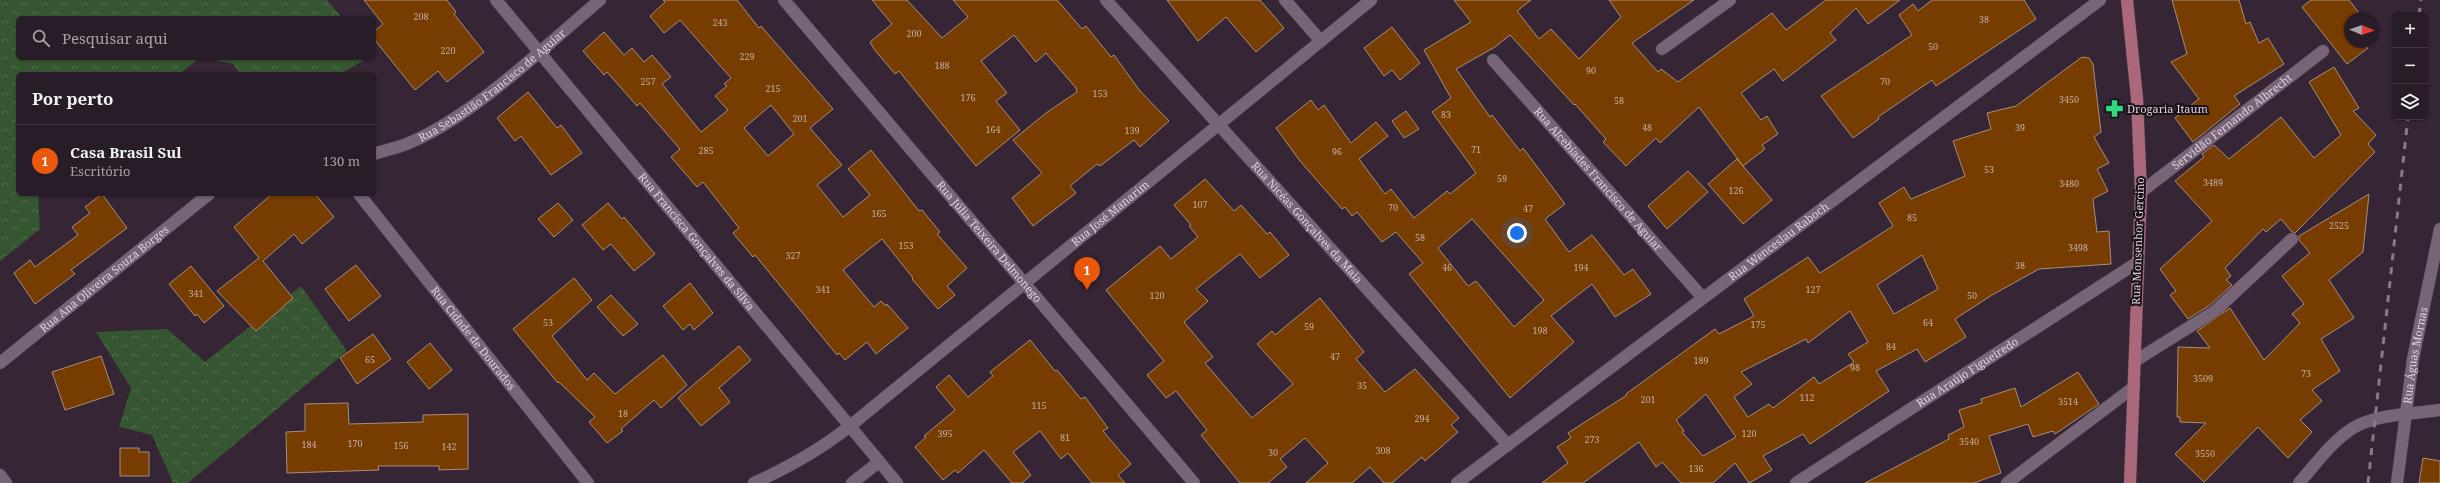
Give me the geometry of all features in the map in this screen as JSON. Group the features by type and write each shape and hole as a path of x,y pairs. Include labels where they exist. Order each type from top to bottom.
{"main road":[{"name":"Rua Monsenhor Gercino","path":"2127,0 2138,98 2141,192 2130,483"}],"street":[{"name":"Rua Francisca Gonçalves da Silva","path":"496,0 897,483"},
{"name":"Rua Sebastião Francisco de Aguiar","path":"376,153 409,143 448,121 486,94 600,0"},
{"name":"Rua Júlia Teixeira Delmonego","path":"784,0 1194,483"},
{"name":"Rua Nicéas Gonçalves da Maia","path":"1106,0 1508,444"},
{"path":"1285,0 1321,41"},
{"name":"Rua José Manarim","path":"754,483 794,465 820,449 850,426 1371,0"},
{"path":"1662,48 1730,0"},
{"name":"Rua Wenceslau Raboch","path":"1457,483 2100,0"},
{"name":"Servidão Fernando Albrecht","path":"2141,192 2323,51"},
{"name":"Rua Alcebíades Francisco de Aguiar","path":"1493,60 1703,298"},
{"name":"Rua Ana Oliveira Souza Borges","path":"0,363 207,196"},
{"name":"Rua Cidade de Dourados","path":"361,196 588,483"},
{"name":"Rua Águas Mornas","path":"2397,483 2413,359 2440,229"},
{"path":"2135,361 2216,311 2292,239"},
{"name":"Rua Araújo Figueiredo","path":"1796,483 2138,262"},
{"path":"2007,483 2134,387"},
{"path":"2299,483 2340,438 2353,427 2376,420 2440,410"},
{"path":"852,483 879,462"},
{"path":"0,475 6,483"}],"green space":[{"path":"0,0 327,0 340,16 16,16 16,60 197,60 182,72 16,72 16,196 38,196 40,229 0,261"},
{"path":"215,60 364,60 344,72 239,72 233,64"},
{"path":"301,286 347,351 188,483 173,483 152,435 119,427 131,388 96,332 167,329 205,362"}],"building":[{"path":"364,0 447,0 456,12 454,14 484,52 447,82 438,71 415,90 376,41 376,30 383,24"},
{"path":"663,0 737,0 759,28 761,26 833,109 810,128 842,165 817,185 843,217 870,195 848,169 871,150 919,211 922,210 940,232 937,234 967,268 947,286 955,295 938,309 912,279 913,278 882,239 843,270 874,307 881,301 886,306 887,304 908,328 876,354 867,342 845,360 839,353 837,355 755,255 753,257 733,233 739,228 703,182 697,187 671,157 680,149 640,103 637,106 607,72 604,75 583,51 604,32 624,55 632,48 644,62 652,55 671,77 662,84 701,132 728,110 715,96 727,86 724,84 731,78 680,20 664,33 650,16 665,2","holes":["771,105 794,134 768,156 744,128"]},
{"path":"872,0 907,0 942,38 968,17 953,0 1057,0 1082,29 1086,26 1111,57 1114,55 1140,91 1169,121 1140,147 1134,140 1100,166 1097,164 1070,186 1076,193 1033,226 1012,198 1042,173 1013,140 1046,113 1077,92 1076,88 1046,53 1036,62 1014,35 981,61 1007,93 996,101 1020,130 976,166 899,71 895,74 874,49 870,42 892,24"},
{"path":"1167,0 1260,0 1284,28 1256,52 1226,17 1198,41"},
{"path":"1454,0 1531,0 1517,11 1539,39 1551,29 1579,59 1621,17 1609,0 1694,0 1632,43 1658,72 1661,69 1678,82 1772,13 1786,30 1826,0 1900,0 1868,24 1856,8 1830,33 1836,40 1783,81 1774,69 1741,93 1761,120 1767,116 1778,134 1762,145 1765,149 1743,166 1699,107 1660,143 1656,138 1626,166 1603,142 1606,139 1510,35 1495,47 1456,69 1490,117 1492,115 1520,151 1523,148 1565,204 1545,219 1569,252 1592,235 1624,275 1633,269 1651,294 1615,317 1592,284 1551,316 1574,342 1510,398 1409,274 1423,263 1396,232 1382,242 1357,212 1352,216 1345,207 1342,209 1300,161 1276,128 1311,100 1318,110 1324,105 1351,143 1376,122 1388,136 1359,159 1385,194 1391,189 1414,218 1447,191 1450,194 1476,173 1432,112 1451,98 1424,50 1471,22","holes":["1472,219 1544,300 1514,327 1476,281 1468,286 1438,248"]},
{"path":"1932,0 2024,0 2036,19 1936,86 1932,80 1878,117 1879,119 1853,138 1821,96 1912,35 1899,15 1913,4 1918,11"},
{"path":"2172,0 2239,0 2246,24 2250,22 2259,43 2268,38 2284,64 2234,96 2240,104 2193,142 2175,118 2199,99 2171,62 2187,54"},
{"path":"2311,0 2349,0 2358,12 2344,12 2344,48 2368,48 2347,64 2302,7"},
{"path":"1392,27 1420,63 1400,80 1392,70 1384,76 1364,48"},
{"path":"2082,57 2089,58 2093,64 2101,132 2094,137 2109,163 2097,169 2108,191 2093,199 2097,232 2109,231 2111,264 2039,269 1992,295 1955,319 1966,337 1925,362 1917,349 1876,371 1889,391 1810,444 1803,434 1763,456 1772,470 1749,483 1735,463 1713,483 1681,483 1662,462 1656,467 1639,442 1583,483 1542,483 1568,463 1557,447 1571,438 1568,433 1627,395 1626,394 1715,329 1719,334 1754,316 1744,299 1808,257 1820,273 1893,226 1879,203 1904,187 1911,199 1965,176 1953,141 1991,129 1987,113 2016,106","holes":["1922,255 1938,289 1894,314 1877,285","1850,311 1868,342 1848,354 1854,362 1819,384 1814,377 1773,408 1769,404 1748,417 1734,397 1752,384 1741,372 1806,339 1808,343","1706,394 1736,437 1703,456 1682,432 1684,431 1676,420"]},
{"path":"2334,67 2359,108 2353,111 2376,135 2368,144 2375,152 2295,233 2292,232 2281,219 2266,232 2263,229 2225,268 2231,276 2226,280 2232,285 2210,305 2188,319 2170,295 2176,291 2160,269 2212,221 2175,181 2204,157 2202,154 2214,145 2229,159 2281,117 2314,158 2341,135 2309,82"},
{"path":"528,92 557,128 561,125 582,153 551,175 521,136 515,141 497,118"},
{"path":"1406,111 1419,129 1404,138 1392,121"},
{"path":"1737,159 1772,200 1743,224 1708,184"},
{"path":"1688,171 1708,192 1667,229 1648,206"},
{"path":"1205,179 1234,211 1241,205 1267,234 1270,232 1289,255 1260,278 1240,254 1196,289 1208,301 1184,322 1213,357 1205,363 1252,418 1293,384 1257,344 1272,331 1275,335 1320,298 1364,352 1356,359 1385,392 1415,369 1459,418 1451,425 1458,432 1425,461 1422,457 1392,483 1384,483 1370,467 1352,483 1306,483 1328,463 1305,438 1280,459 1287,467 1268,483 1240,483 1201,435 1207,430 1176,391 1166,398 1147,375 1164,361 1106,290 1160,246 1171,259 1198,237 1189,226 1191,225 1174,205"},
{"path":"2369,194 2363,252 2329,280 2354,318 2321,339 2340,371 2312,390 2322,401 2300,420 2312,432 2288,458 2258,427 2204,482 2175,454 2206,423 2180,422 2180,417 2177,417 2178,347 2210,348 2197,331 2230,308 2264,360 2300,323 2292,314 2304,304 2282,276 2310,253 2299,240 2299,236"},
{"path":"99,196 103,196 127,228 71,270 75,274 35,304 14,273 30,260 35,267 78,235 72,227 90,213 85,207"},
{"path":"270,196 317,196 334,217 302,244 294,234 263,261 293,298 256,331 217,291 259,258 234,227"},
{"path":"558,203 573,220 554,237 538,219"},
{"path":"608,203 622,219 624,217 655,254 634,271 611,244 603,250 582,225"},
{"path":"356,265 381,296 349,321 325,289"},
{"path":"191,266 224,306 204,323 197,314 195,316 169,284"},
{"path":"574,278 592,300 552,336 587,380 594,373 615,394 663,355 687,385 661,408 654,400 621,429 623,431 607,443 589,422 595,417 559,382 558,383 513,329"},
{"path":"690,283 713,313 694,330 690,324 683,330 663,306"},
{"path":"611,295 638,324 623,336 597,307"},
{"path":"373,334 391,359 357,384 340,358"},
{"path":"1030,340 1055,371 1057,370 1081,399 1085,397 1108,428 1103,431 1131,464 1118,475 1125,483 1092,483 1068,453 1061,459 1040,431 1013,452 1031,475 1022,483 1012,483 984,450 958,473 955,470 943,480 915,447 926,437 924,436 955,410 936,387 949,375 968,397 993,376 990,372"},
{"path":"430,343 452,370 429,389 407,362"},
{"path":"739,346 751,360 719,388 730,402 701,426 678,398"},
{"path":"101,356 114,394 65,410 52,372"},
{"path":"2078,372 2099,404 2055,434 2053,431 2033,437 2028,424 1989,436 2001,473 1974,483 1865,483 1949,439 1948,435 1964,427 1959,410 1982,403 1981,399 2015,388 2021,407"},
{"path":"348,403 349,424 423,422 423,415 468,414 468,469 439,470 439,466 378,466 379,470 287,473 286,432 305,431 305,404"},
{"path":"120,448 139,448 139,452 149,452 149,476 120,476"},
{"path":"2423,458 2440,461 2440,483 2419,483"}],"railway":[{"path":"2419,12 2421,0"},
{"path":"2368,483 2408,120"}],"place":[{"name":"Drogaria Itaum","path":"2114,109"},
{"name":"Casa Brasil Sul","path":"1087,290"}]}
